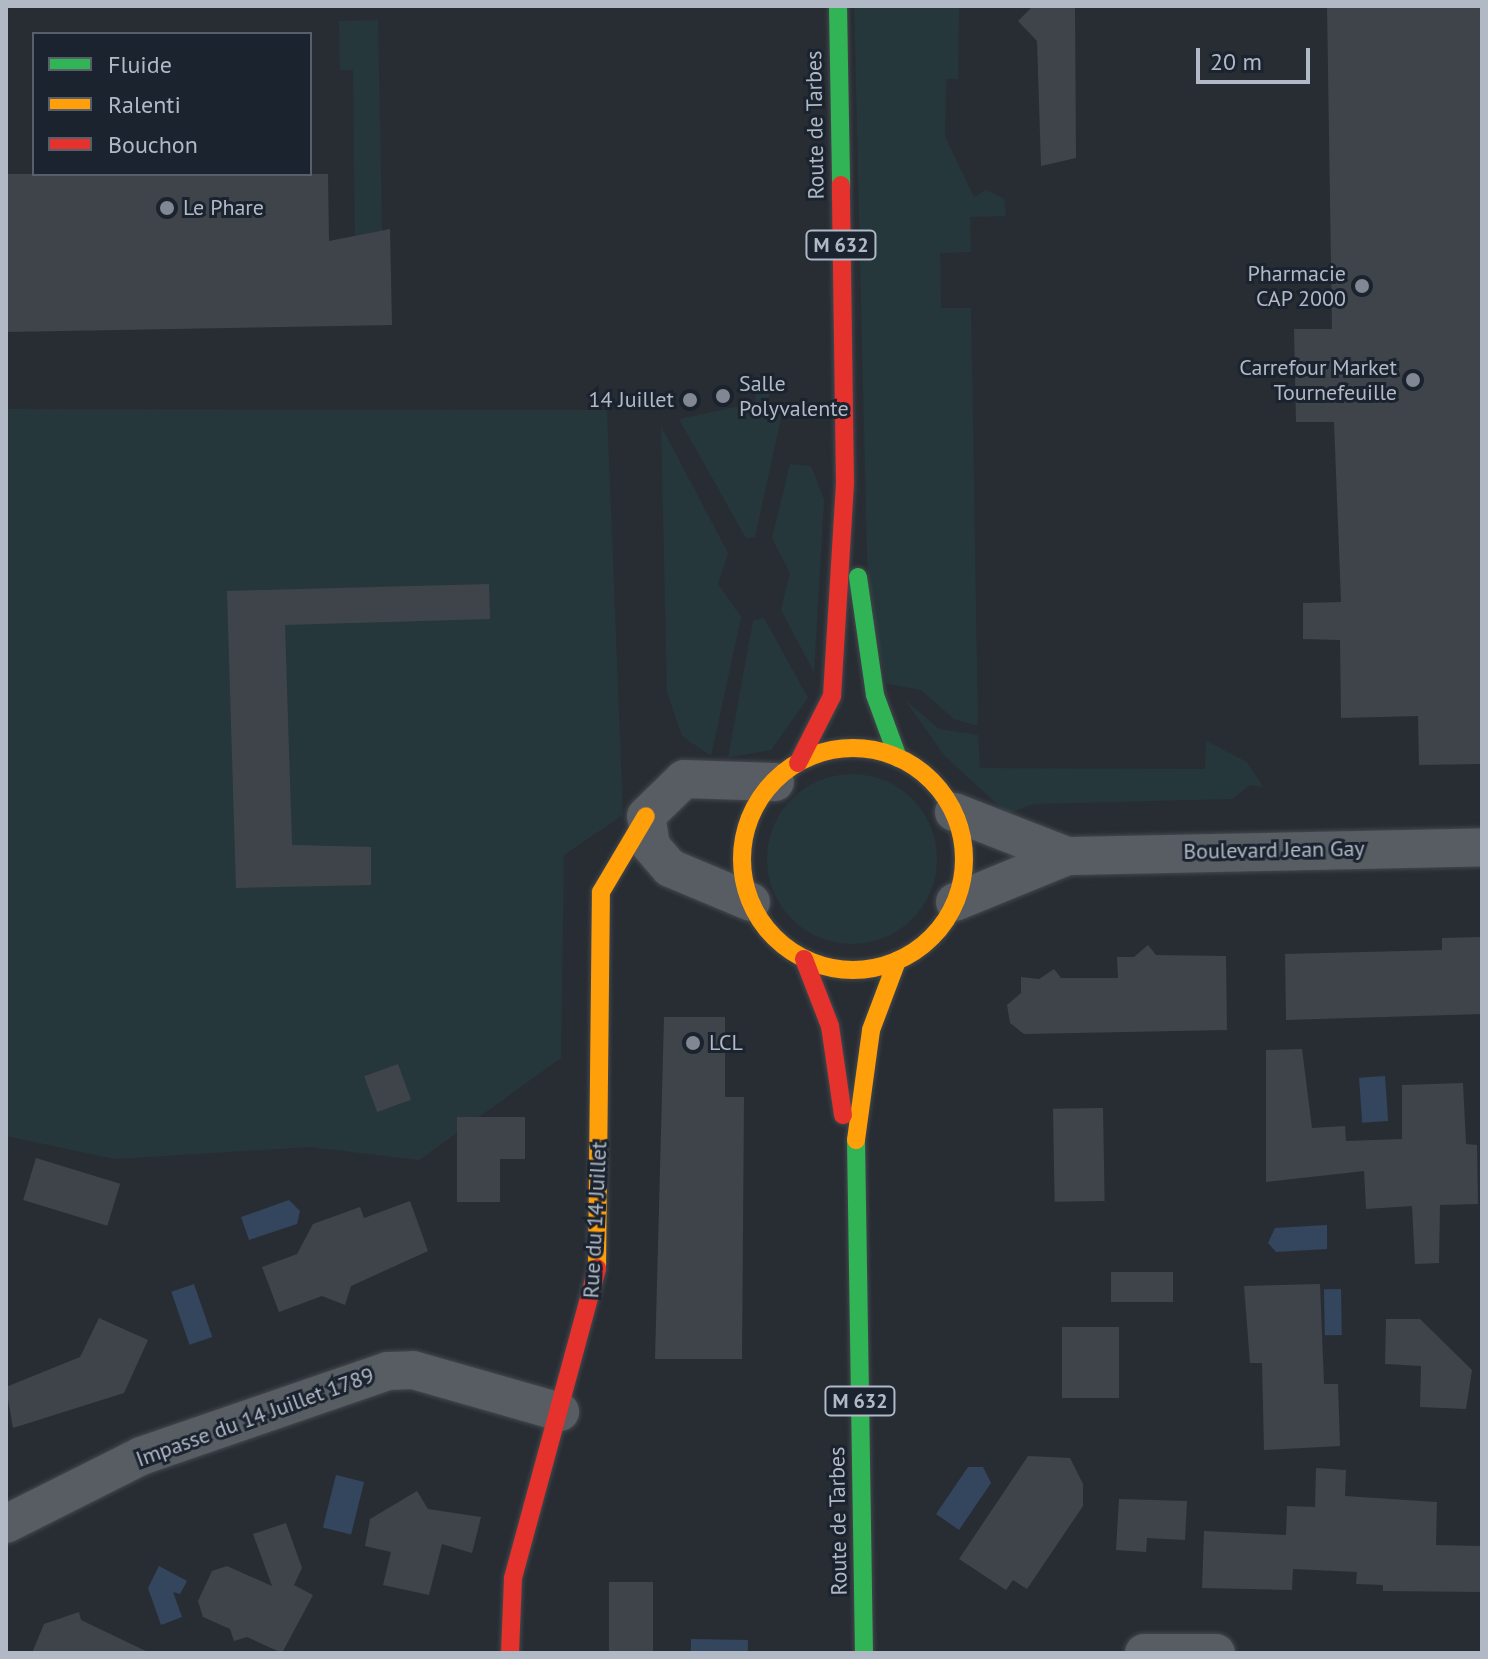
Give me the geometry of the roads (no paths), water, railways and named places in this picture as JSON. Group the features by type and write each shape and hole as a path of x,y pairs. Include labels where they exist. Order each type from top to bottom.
{"main road":[{"name":"Route de Tarbes","path":"786,772 832,696 845,484 838,6"},
{"name":"Route de Tarbes","path":"845,484 875,695 898,758"},
{"path":"847,748 898,758 931,779 954,812 964,857 955,902 932,937 897,961 850,970 804,959 773,936 751,902 746,831 786,772 847,748"},
{"name":"Rue du 14 Juillet","path":"510,1653 513,1578 597,1270 601,919 609,873 646,816"},
{"name":"Route de Tarbes","path":"804,959 830,1026 855,1149"},
{"name":"Route de Tarbes","path":"864,1653 855,1149 871,1030 897,961"}],"street":[{"name":"Rue du 14 Juillet","path":"646,816 684,779 786,772"},
{"name":"Boulevard Jean Gay","path":"954,812 1067,856"},
{"path":"646,816 651,846 670,868 751,902"},
{"name":"Boulevard Jean Gay","path":"955,902 1067,856 1482,847"},
{"path":"601,919 628,878 670,868"},
{"name":"Impasse du 14 Juillet 1789","path":"6,1524 141,1456 380,1372 413,1370 560,1412"},
{"path":"1144,1653 1216,1653"}],"water":[{"path":"1385,1076 1388,1121 1362,1123 1359,1078"},
{"path":"289,1200 300,1211 297,1224 249,1240 241,1217"},
{"path":"1327,1225 1327,1249 1276,1252 1268,1243 1275,1228"},
{"path":"194,1284 212,1337 190,1345 171,1292"},
{"path":"1324,1289 1341,1289 1342,1335 1325,1335"},
{"path":"968,1467 983,1467 991,1483 959,1530 936,1514"},
{"path":"336,1475 364,1482 351,1534 323,1527"},
{"path":"159,1566 187,1581 180,1594 173,1592 182,1617 161,1625 148,1588"},
{"path":"691,1639 748,1640 748,1653 691,1653"}],"place":[{"name":"Le Phare","path":"167,208"},
{"name":"Pharmacie CAP 2000","path":"1362,286"},
{"name":"Carrefour Market Tournefeuille","path":"1413,380"},
{"name":"Salle Polyvalente","path":"723,396"},
{"name":"14 Juillet","path":"690,400"},
{"name":"LCL","path":"693,1043"}]}
